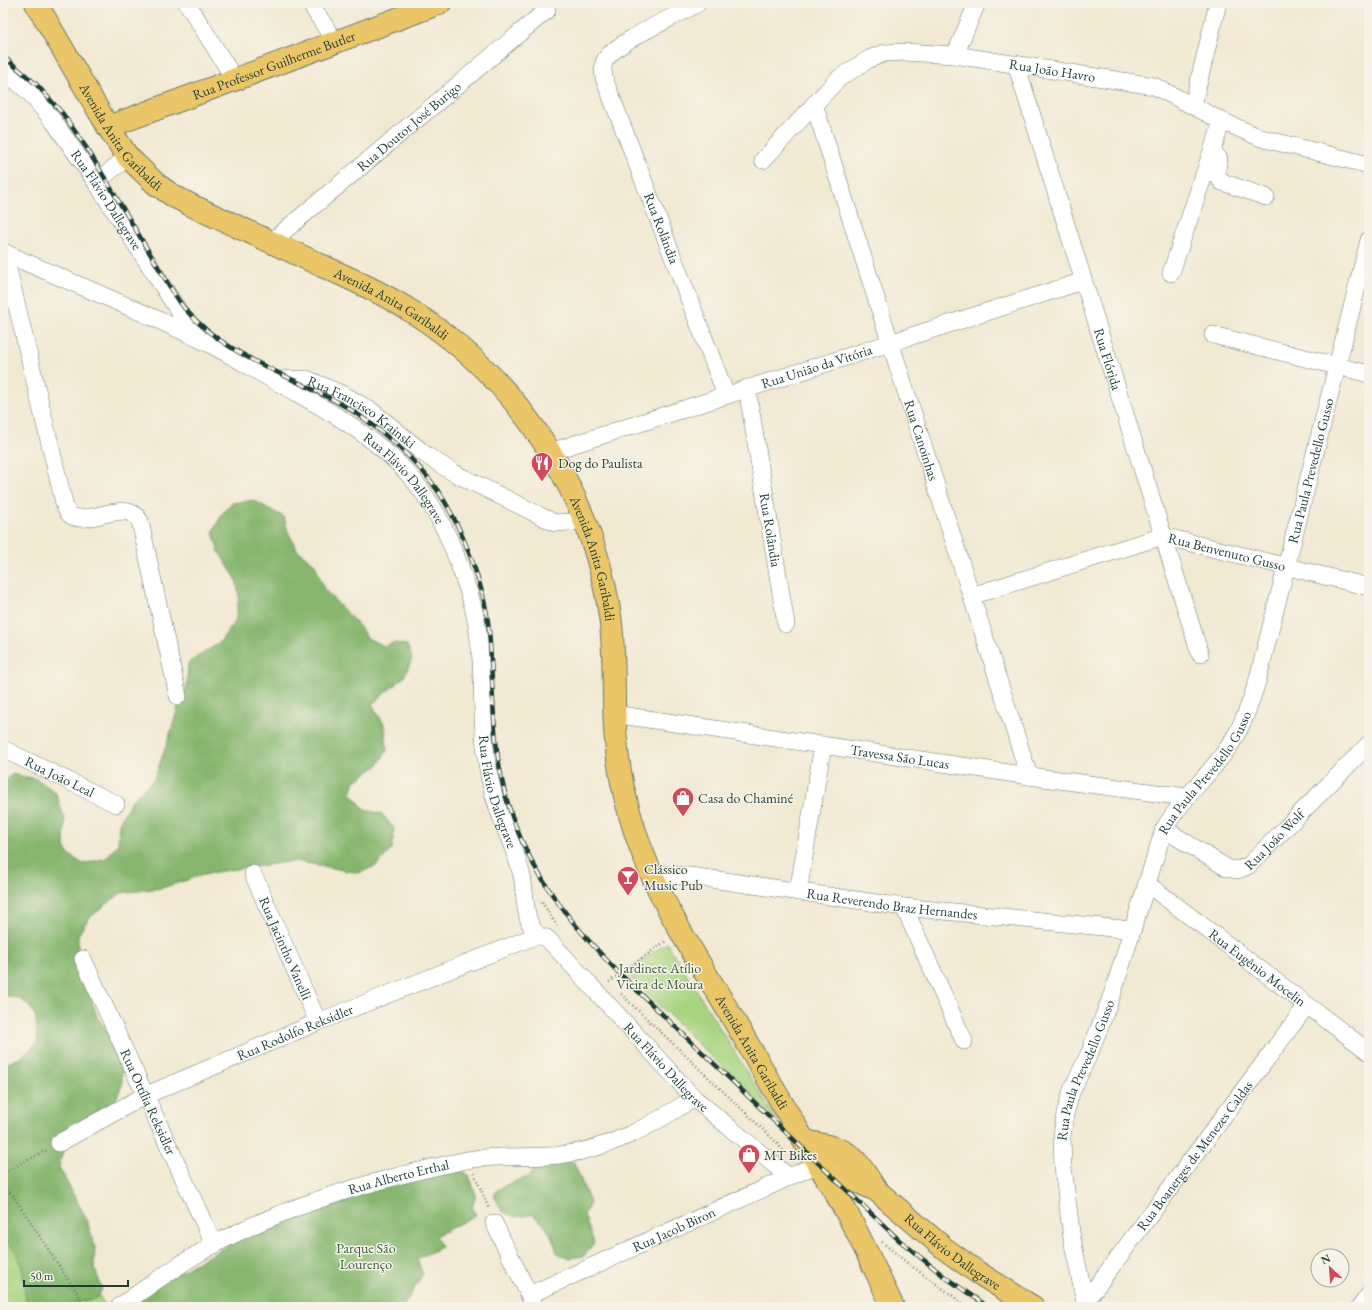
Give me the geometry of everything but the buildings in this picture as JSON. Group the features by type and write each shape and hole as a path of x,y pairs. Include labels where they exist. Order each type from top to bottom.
{"main road":[{"name":"Avenida Anita Garibaldi","path":"36,3 108,127 128,157 156,184 175,197 375,290 415,313 440,330 478,363 501,386 521,409 550,452 564,476 584,521 600,570 610,617 614,714 619,767 625,795 652,874 682,932 844,1208 893,1307"},
{"name":"Rua Professor Guilherme Butler","path":"108,127 435,4"},
{"name":"Rua Flávio Dallegrave","path":"804,1141 842,1149 860,1165 870,1187"},
{"name":"Rua Flávio Dallegrave","path":"818,1164 870,1187 945,1249 989,1280 1033,1307"},
{"path":"844,1208 851,1190 870,1187"}],"street":[{"path":"187,3 235,80"},
{"path":"310,3 335,42"},
{"name":"Rua Rolândia","path":"698,3 668,21 636,36 612,53 605,60 602,69 604,78 726,395"},
{"path":"955,55 977,3"},
{"path":"1193,106 1218,3"},
{"name":"Rua Doutor José Burigo","path":"271,242 547,10"},
{"name":"Rua João Havro","path":"763,160 838,79 869,59 885,53 904,52 955,55 1154,86 1222,121 1261,138 1369,166"},
{"name":"Rua Flórida","path":"1016,64 1200,654"},
{"name":"Rua Flávio Dallegrave","path":"3,70 42,107 96,182 189,327 200,339"},
{"name":"Rua Canoinhas","path":"814,104 1029,776"},
{"path":"1171,273 1222,121"},
{"path":"1212,152 1219,159 1216,174 1222,182 1266,197"},
{"path":"96,182 128,157"},
{"name":"Rua Paula Prevedello Gusso","path":"1084,1304 1072,1239 1063,1167 1062,1136 1065,1114 1072,1090 1102,1022 1164,829 1173,813 1230,746 1240,729 1257,682 1369,240"},
{"path":"4,252 200,339 273,380"},
{"path":"4,252 67,511 72,516 81,517 129,511 137,514 140,521 178,696"},
{"name":"Rua União da Vitória","path":"550,452 1083,281"},
{"path":"1214,335 1369,374"},
{"name":"Rua Francisco Krainski","path":"273,380 307,379 346,396 373,412 426,455 454,473 555,523 584,521"},
{"name":"Rua Flávio Dallegrave","path":"273,380 351,425 391,456 426,495 454,549 470,596 476,620 488,774 500,818 520,870 524,889 527,918 538,935 547,938 694,1098 789,1177"},
{"name":"Rua Rolândia","path":"748,388 786,624"},
{"name":"Rua Benvenuto Gusso","path":"971,596 1163,536 1369,587"},
{"name":"Travessa São Lucas","path":"614,714 1029,776 1186,797"},
{"name":"Rua João Wolf","path":"1164,829 1227,868 1235,871 1243,870 1369,744"},
{"path":"798,892 822,745"},
{"name":"Rua João Leal","path":"3,749 116,804"},
{"name":"Rua Jacintho Vanelli","path":"253,874 318,1022"},
{"name":"Rua Reverendo Braz Hernandes","path":"652,874 690,876 974,916 1132,930"},
{"name":"Rua Eugênio Mocelin","path":"1146,883 1369,1052"},
{"path":"904,907 964,1041"},
{"name":"Rua Rodolfo Reksidler","path":"59,1143 144,1096 318,1022 538,935"},
{"name":"Rua Ottília Reksidler","path":"83,959 144,1096 214,1245"},
{"name":"Rua Boanerges de Menezes Caldas","path":"1084,1304 1307,1005"},
{"name":"Rua Alberto Erthal","path":"119,1307 150,1285 214,1245 273,1216 318,1199 375,1182 469,1160 503,1156 546,1156 583,1152 607,1145 631,1135 694,1098"},
{"name":"Rua Jacob Biron","path":"532,1301 818,1164"},
{"path":"494,1223 532,1301"},
{"path":"1360,1307 1369,1295"}],"path":[{"path":"549,916 561,931"},
{"path":"609,982 670,938 682,932"},
{"path":"604,977 615,988"},
{"path":"620,993 772,1138 784,1152"},
{"path":"3,1173 59,1143"},
{"path":"469,1160 494,1223"},
{"path":"3,1188 12,1194 86,1307"},
{"path":"879,1239 906,1262 968,1307"}],"green space":[{"path":"253,500 284,517 288,532 298,551 315,564 324,589 360,627 367,638 384,646 394,643 407,645 412,659 404,677 372,704 385,726 387,750 378,765 355,781 351,793 365,810 382,814 394,828 392,849 376,866 359,873 296,861 209,873 162,888 121,893 89,918 78,935 78,960 97,1016 111,1038 122,1067 122,1085 116,1099 94,1114 77,1131 62,1154 59,1167 86,1218 95,1247 94,1266 102,1289 97,1298 74,1303 69,1307 27,1307 24,1279 20,1261 11,1246 3,1239 3,1065 20,1058 37,1043 36,1020 32,1010 24,1002 14,997 3,996 3,784 12,774 37,779 56,793 65,820 64,846 68,854 83,864 106,858 118,844 119,823 131,801 154,779 169,738 178,707 187,686 188,663 219,643 235,622 239,596 236,579 219,552 213,532 222,514 232,503"},
{"name":"Jardinete Atílio Vieira de Moura","path":"667,943 778,1122 625,972"},
{"path":"574,1162 590,1203 584,1215 594,1243 584,1256 569,1258 557,1253 549,1231 533,1215 516,1217 503,1212 494,1196 497,1190 510,1183 527,1177 538,1166"},
{"path":"3,1166 76,1241 101,1299 107,1307 3,1307"},
{"name":"Parque São Lourenço","path":"455,1166 469,1175 476,1195 472,1208 476,1215 436,1236 441,1247 417,1259 423,1274 403,1307 112,1307 182,1271 251,1232 314,1203"}],"railway":[{"path":"3,56 36,84 63,114 88,150 170,287 185,309 202,326 221,341 262,365 327,397 360,416 397,445 420,468 438,491 447,505 464,539 483,595 487,613 491,652 496,740 508,804 527,852 539,875 568,916 584,936 620,974 899,1240 945,1277 988,1307"}],"place":[{"name":"Dog do Paulista","path":"542,482"},
{"name":"Casa do Chaminé","path":"683,818"},
{"name":"Clássico Music Pub","path":"628,896"},
{"name":"MT Bikes","path":"749,1174"}]}
